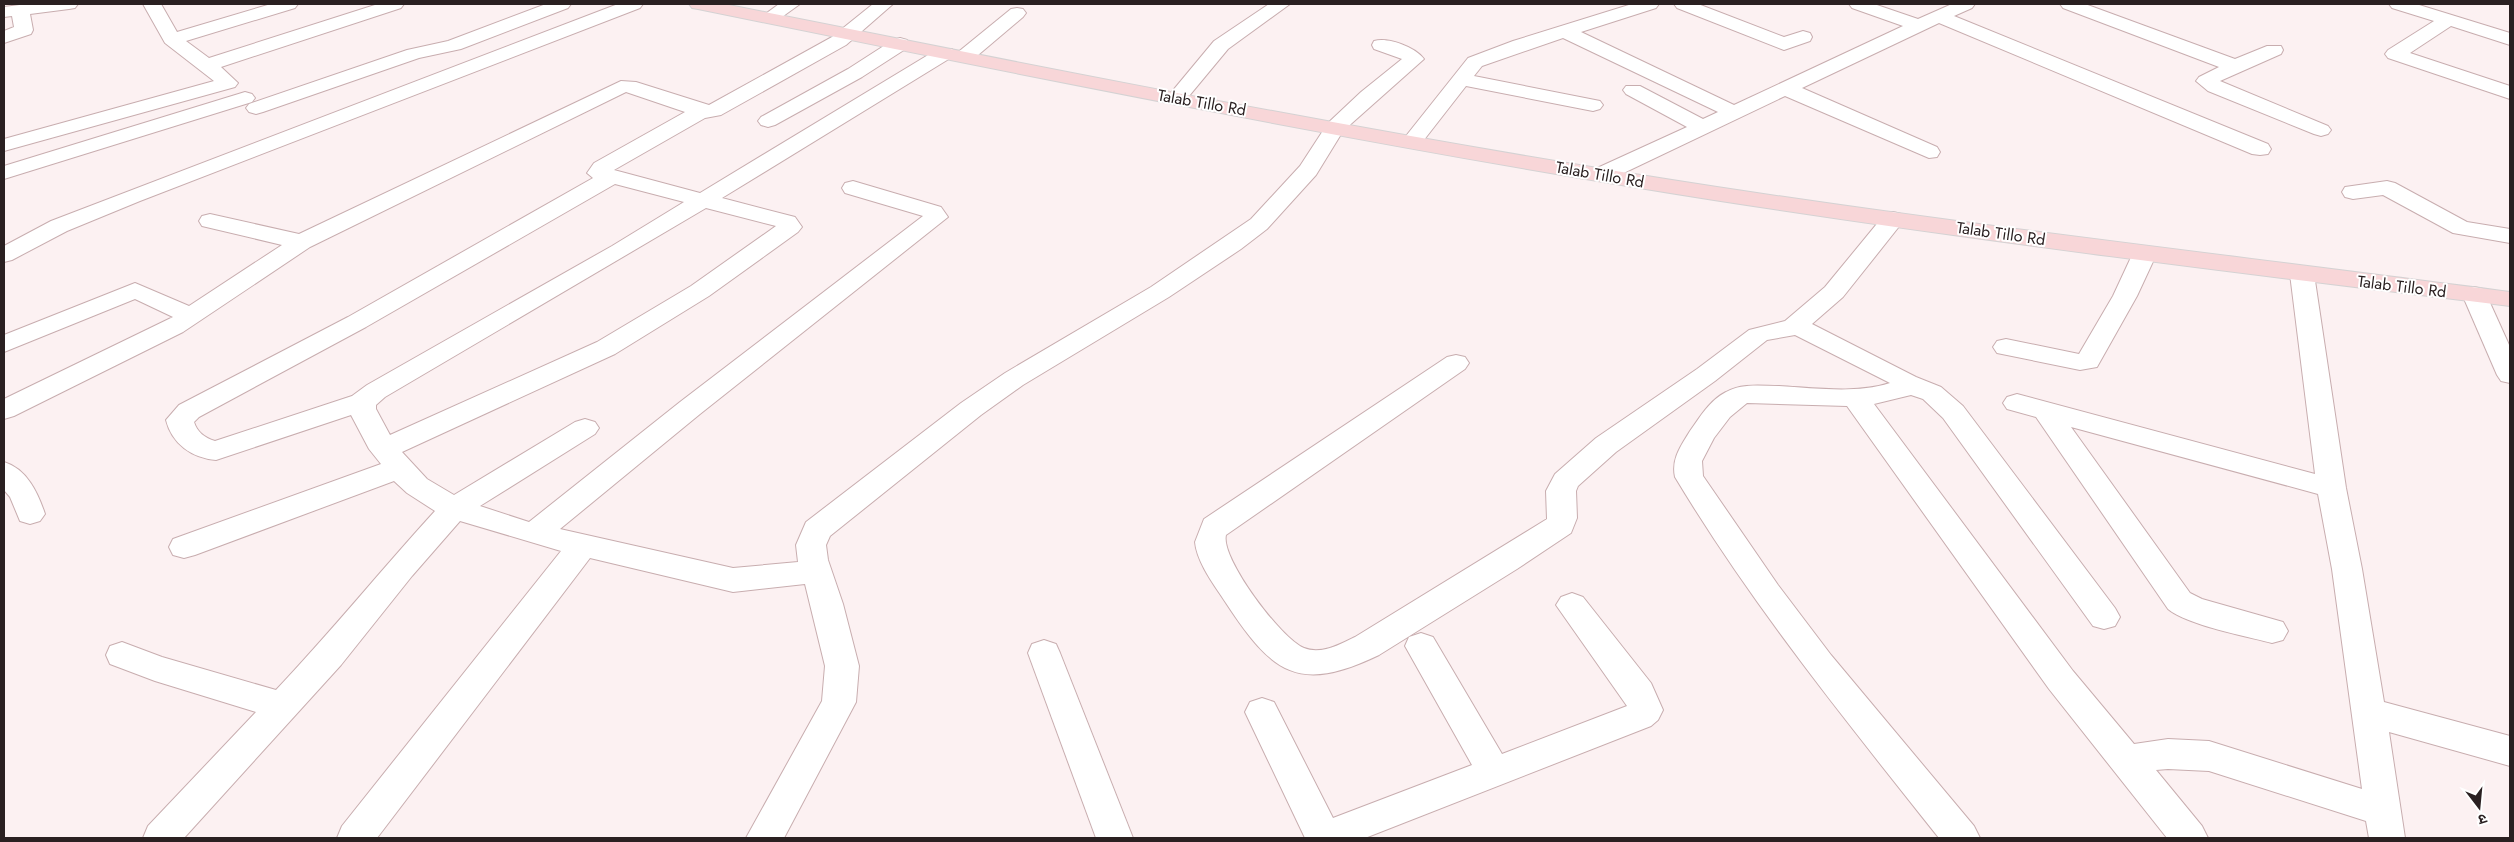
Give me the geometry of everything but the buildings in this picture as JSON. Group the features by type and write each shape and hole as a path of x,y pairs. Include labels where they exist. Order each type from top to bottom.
{"main road":[{"name":"Talab Tillo Rd","path":"698,4 1177,98 1602,174 1893,219 2302,274 2510,299"}],"street":[{"path":"4,37 24,30 12,11 69,4"},
{"path":"152,4 172,39 251,103 294,134"},
{"path":"172,39 288,4"},
{"path":"207,66 395,4"},
{"path":"4,173 186,118 251,103 414,54 454,45 562,4"},
{"path":"4,255 73,220 634,4"},
{"path":"769,18 792,4"},
{"path":"4,410 161,334 192,316 302,242 621,86 629,86 710,112 848,34 884,4"},
{"path":"1177,98 1199,68 1221,46 1281,4"},
{"path":"1413,141 1472,64 1480,59 1650,4"},
{"path":"1683,4 1784,44 1803,37"},
{"path":"1858,4 1920,26"},
{"path":"1602,174 1966,4"},
{"path":"2069,4 2235,66"},
{"path":"2398,4 2510,39"},
{"path":"611,177 365,317 189,411 180,420 181,428 200,448 216,451 362,402 376,391 620,251 702,200 954,55 1017,13"},
{"path":"1940,17 2260,149"},
{"path":"2448,20 2395,54 2510,93"},
{"path":"1564,31 1735,113"},
{"path":"768,121 855,72 900,44"},
{"path":"765,838 838,702 842,666 813,560 812,537 816,530 840,509 1014,379 1184,277 1259,224 1303,177 1335,127 1368,96 1414,59 1410,55 1381,45"},
{"path":"2274,50 2235,66 2206,81 2215,87 2321,130"},
{"path":"1460,79 1593,105"},
{"path":"4,145 228,83"},
{"path":"1786,89 1928,152"},
{"path":"1633,90 1704,128"},
{"path":"184,547 391,458 606,348 642,328 700,291 790,227 787,222 601,175 598,171 702,111"},
{"path":"535,533 683,414 937,217 933,212 853,188"},
{"path":"2353,192 2387,188 2461,228 2510,236"},
{"path":"1798,328 1795,325 1796,322 1834,292 1893,219"},
{"path":"210,221 302,242"},
{"path":"2006,347 2080,362 2088,361 2125,296 2144,253"},
{"path":"2125,760 2168,754 2209,756 2385,825 2347,569 2332,488 2302,274"},
{"path":"4,344 135,290 192,316"},
{"path":"2474,294 2510,375"},
{"path":"1456,362 1216,527 1210,538 1211,547 1218,562 1264,632 1286,654 1301,661 1324,662 1343,658 1367,646 1506,561 1560,525 1562,518 1561,491 1565,481 1606,444 1706,375 1758,335 1771,330 1798,328 1901,378 1907,384 1932,393 1953,412 2104,616"},
{"path":"1907,384 1904,388 1854,397 1760,394 1736,397 1726,404 1704,433 1686,462 1686,469 1767,593 1813,656 1961,838"},
{"path":"1854,397 2061,680 2190,838"},
{"path":"362,402 362,409 391,458 417,485 454,509 535,533 703,575 734,580 816,571"},
{"path":"2017,403 2332,488"},
{"path":"2046,411 2185,606 2272,631"},
{"path":"161,838 328,656 401,568 454,509 585,428"},
{"path":"4,472 23,494 30,514"},
{"path":"355,838 583,545"},
{"path":"1262,712 1333,836 1639,716 1646,710 1639,693 1572,605"},
{"path":"1421,646 1494,772"},
{"path":"1044,653 1115,838"},
{"path":"122,655 155,668 283,706"},
{"path":"2368,712 2510,751"}]}
